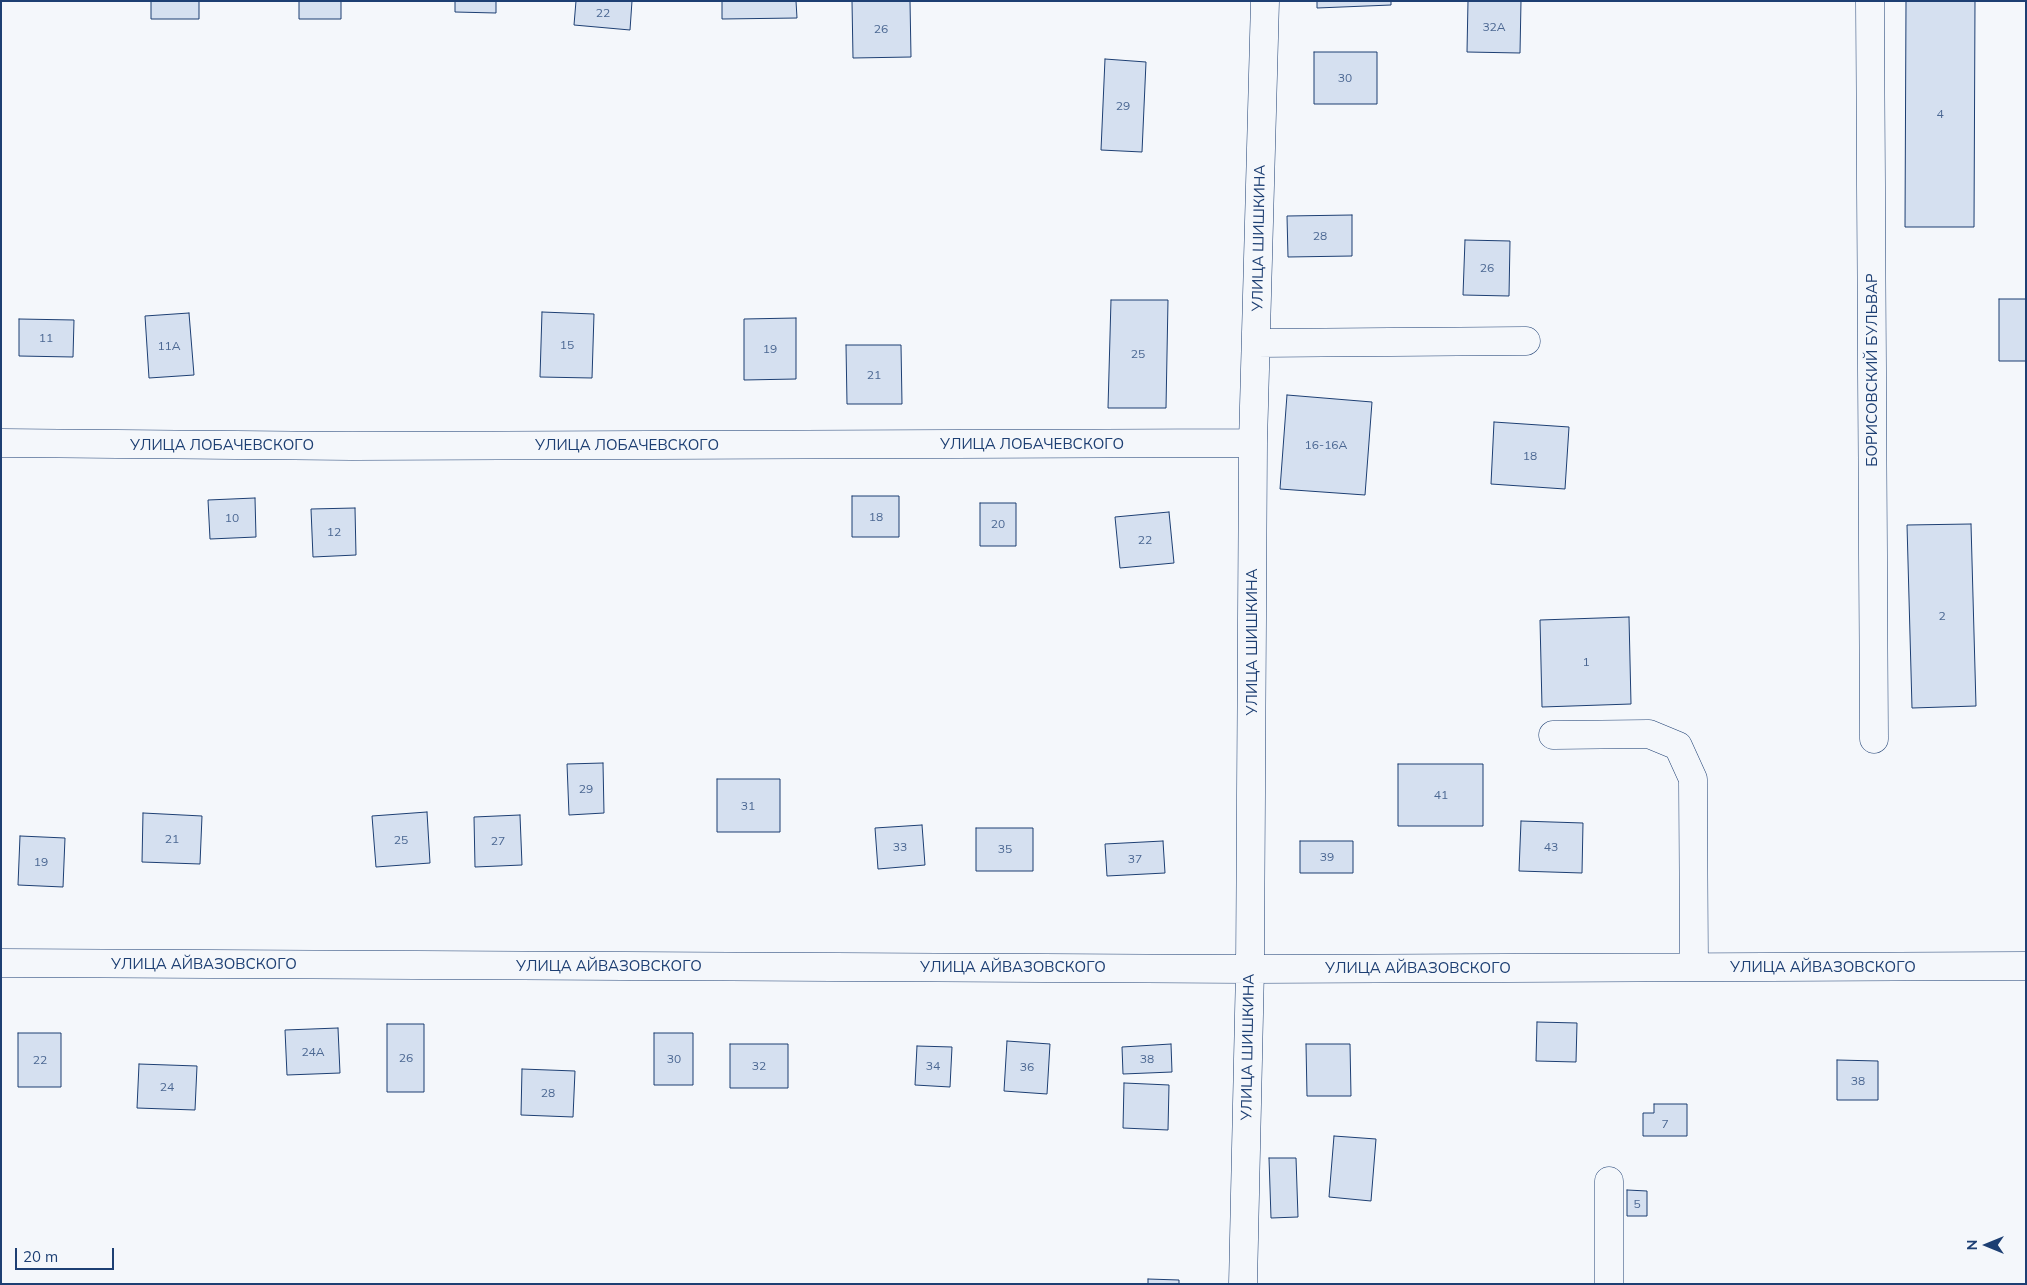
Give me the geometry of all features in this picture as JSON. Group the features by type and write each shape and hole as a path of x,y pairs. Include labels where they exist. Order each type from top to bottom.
{"street":[{"name":"УЛИЦА ШИШКИНА","path":"1243,1284 1250,969 1254,443 1265,1"},
{"name":"БОРИСОВСКИЙ БУЛЬВАР","path":"1870,1 1874,739"},
{"path":"1256,343 1526,341"},
{"name":"УЛИЦА ЛОБАЧЕВСКОГО","path":"1,444 362,446 1254,443"},
{"path":"1553,735 1649,734 1678,746 1693,779 1694,967"},
{"name":"УЛИЦА АЙВАЗОВСКОГО","path":"1,963 1250,969 2026,966"},
{"path":"1609,1284 1610,1181"}],"building":[{"path":"151,1 199,1 199,19 151,19"},
{"path":"299,1 341,1 341,19 299,19"},
{"path":"455,1 496,1 496,13 455,12"},
{"path":"576,1 632,1 630,30 574,25"},
{"path":"722,1 796,1 797,18 722,19"},
{"path":"852,1 910,1 911,57 853,58"},
{"path":"1317,1 1391,1 1391,5 1317,8"},
{"path":"1468,1 1521,1 1520,53 1467,52"},
{"path":"1906,1 1975,1 1974,227 1905,227"},
{"path":"1314,52 1377,52 1377,104 1314,104"},
{"path":"1105,59 1146,62 1142,152 1101,150"},
{"path":"1352,215 1352,256 1288,257 1287,216"},
{"path":"1465,240 1510,241 1509,296 1463,295"},
{"path":"1999,299 2026,299 2026,361 1999,361"},
{"path":"1111,300 1168,300 1166,408 1108,408"},
{"path":"542,312 594,314 592,378 540,377"},
{"path":"189,313 194,375 149,378 145,316"},
{"path":"796,318 796,379 744,380 744,319"},
{"path":"19,319 74,320 73,357 19,356"},
{"path":"846,345 901,345 902,404 847,404"},
{"path":"1287,395 1372,402 1365,495 1280,489"},
{"path":"1494,422 1569,427 1565,489 1491,484"},
{"path":"852,496 899,496 899,537 852,537"},
{"path":"255,498 256,537 210,539 208,500"},
{"path":"980,503 1016,503 1016,546 980,546"},
{"path":"355,508 356,555 313,557 311,509"},
{"path":"1169,512 1174,563 1120,568 1115,517"},
{"path":"1971,524 1976,706 1912,708 1907,525"},
{"path":"1629,617 1631,704 1542,707 1540,620"},
{"path":"603,763 604,813 569,815 567,764"},
{"path":"1398,764 1483,764 1483,826 1398,826"},
{"path":"717,779 780,779 780,832 717,832"},
{"path":"427,812 430,863 376,867 372,816"},
{"path":"143,813 202,816 200,864 142,862"},
{"path":"520,815 522,865 475,867 474,817"},
{"path":"1521,821 1583,823 1582,873 1519,871"},
{"path":"922,825 925,865 878,869 875,828"},
{"path":"976,828 1033,828 1033,871 976,871"},
{"path":"20,836 65,838 63,887 18,885"},
{"path":"1163,841 1165,873 1107,876 1105,844"},
{"path":"1300,841 1353,841 1353,873 1300,873"},
{"path":"1537,1022 1577,1023 1576,1062 1536,1061"},
{"path":"387,1024 424,1024 424,1092 387,1092"},
{"path":"338,1028 340,1073 287,1075 285,1030"},
{"path":"18,1033 61,1033 61,1087 18,1087"},
{"path":"654,1033 693,1033 693,1085 654,1085"},
{"path":"1007,1041 1050,1044 1047,1094 1004,1091"},
{"path":"730,1044 788,1044 788,1088 730,1088"},
{"path":"1171,1044 1172,1072 1123,1074 1122,1047"},
{"path":"1306,1044 1350,1044 1351,1096 1307,1096"},
{"path":"917,1046 952,1047 950,1087 915,1085"},
{"path":"1837,1060 1878,1061 1878,1100 1837,1100"},
{"path":"139,1064 197,1066 195,1110 137,1108"},
{"path":"522,1069 575,1071 573,1117 521,1115"},
{"path":"1124,1083 1169,1085 1168,1130 1123,1128"},
{"path":"1654,1104 1687,1104 1687,1136 1643,1136 1643,1113 1654,1113"},
{"path":"1334,1136 1376,1139 1371,1201 1329,1197"},
{"path":"1269,1158 1296,1158 1298,1217 1271,1218"},
{"path":"1627,1190 1647,1191 1647,1216 1627,1216"},
{"path":"1148,1279 1179,1280 1179,1284 1148,1284"}]}
